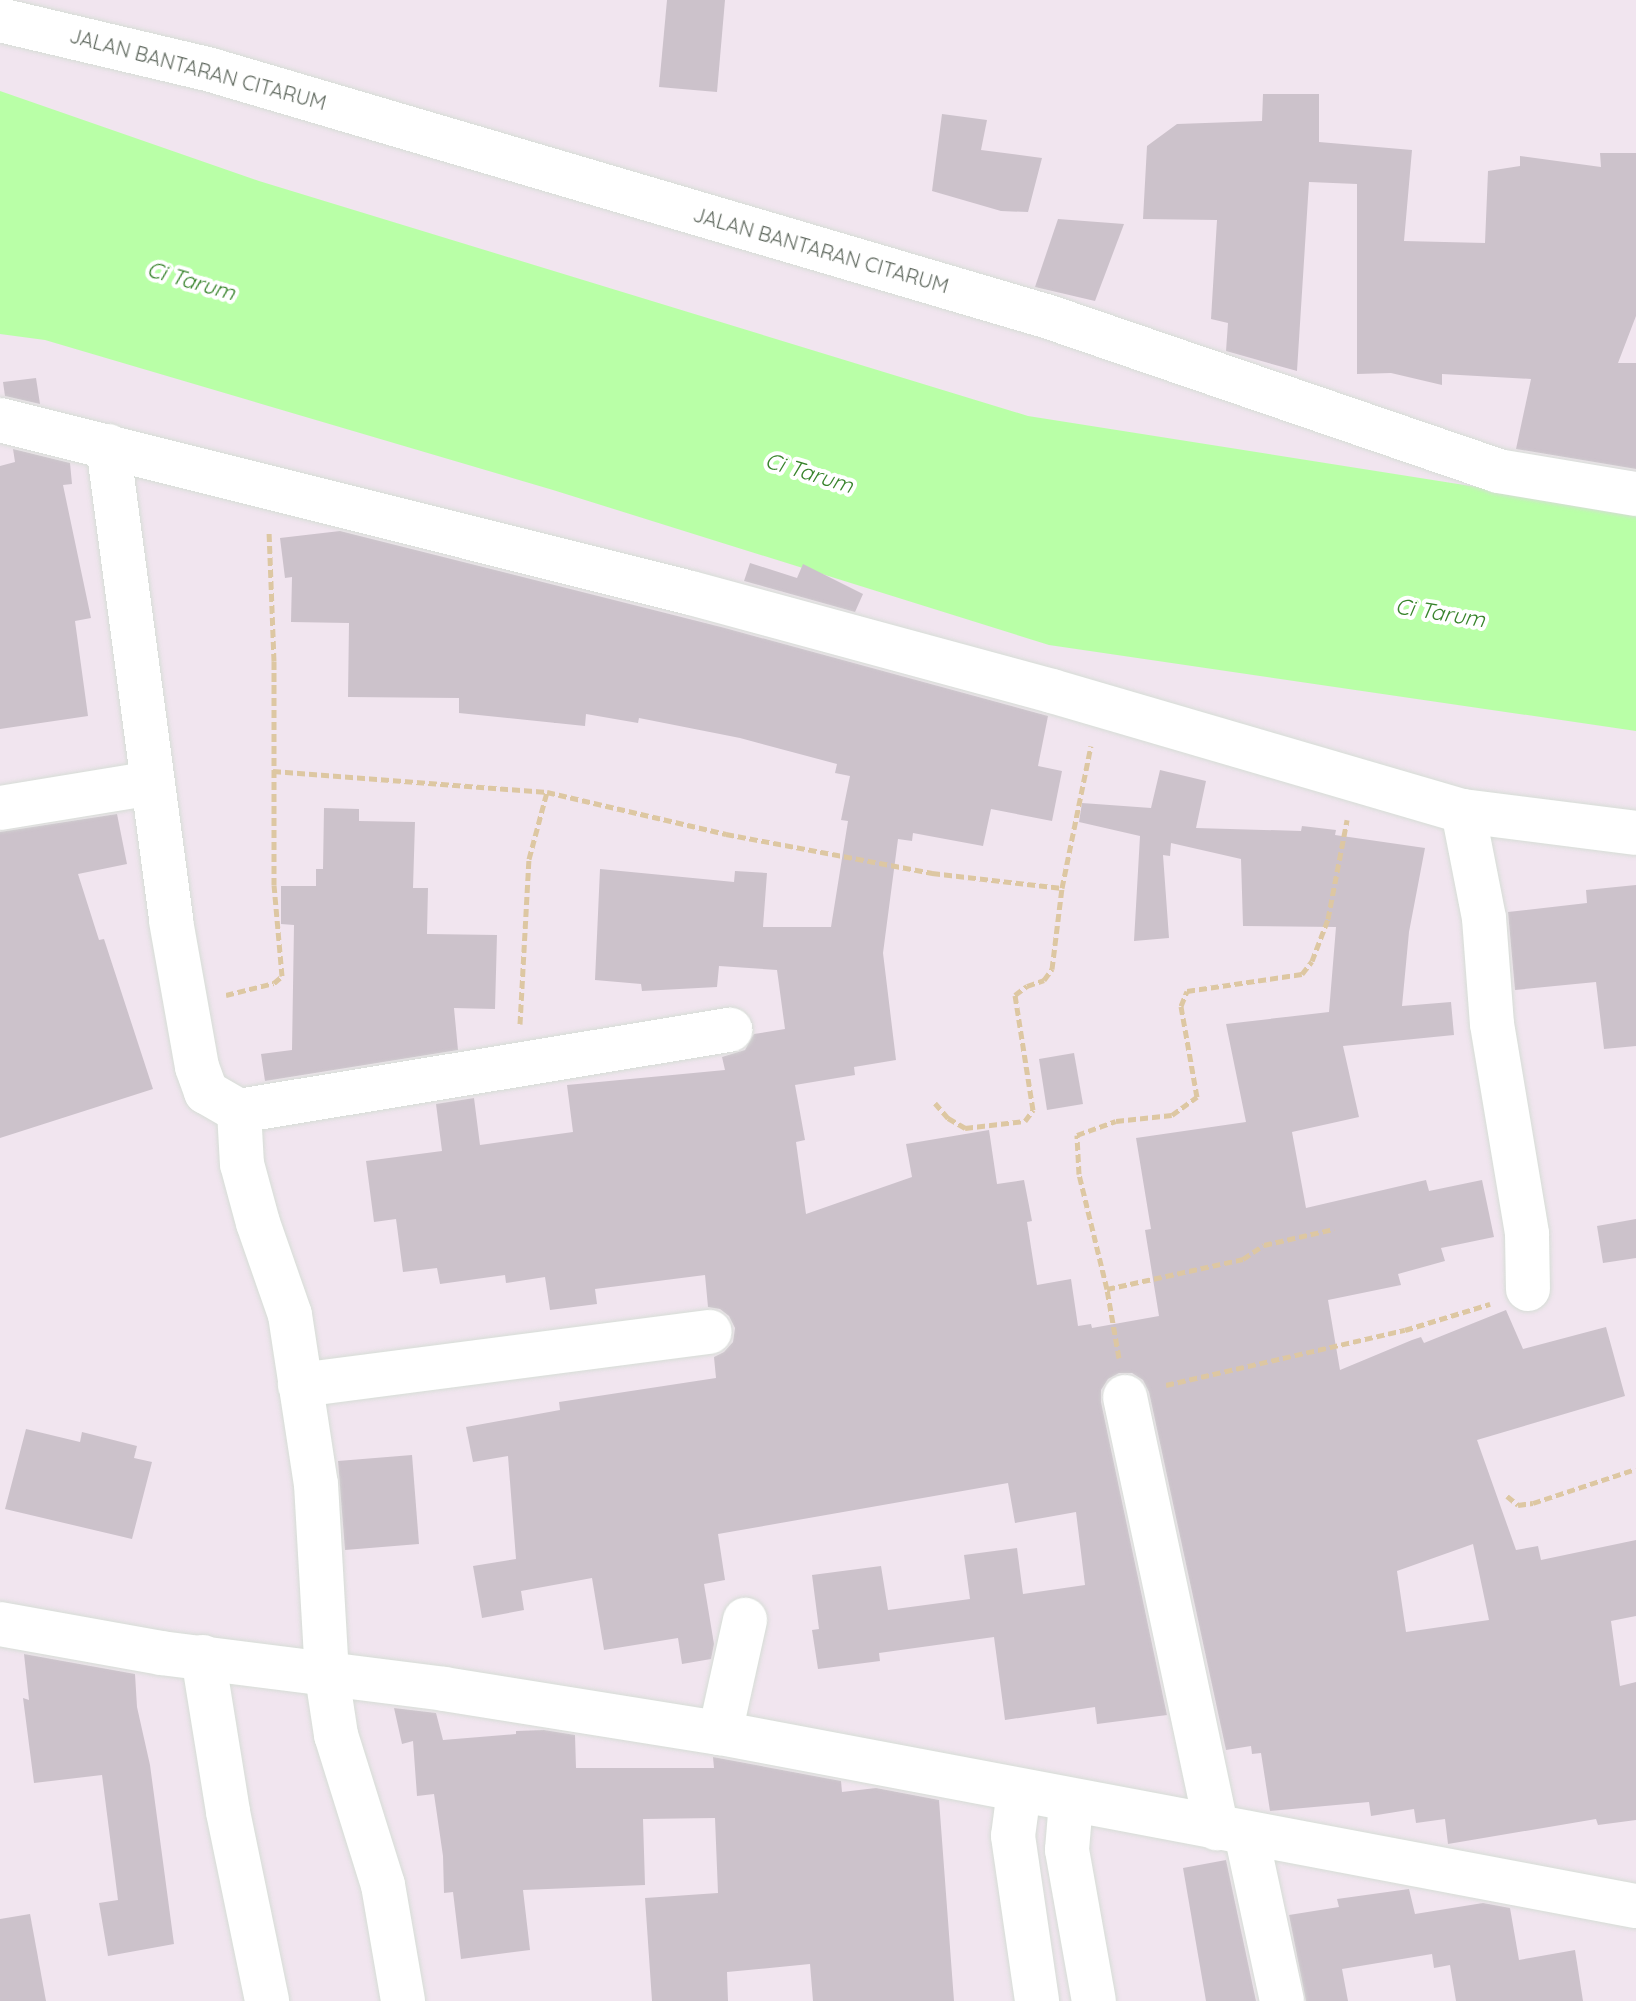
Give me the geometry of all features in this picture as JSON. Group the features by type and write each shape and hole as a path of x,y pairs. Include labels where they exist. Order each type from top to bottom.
{"street":[{"name":"JALAN BANTARAN CITARUM","path":"0,20 69,17 211,70 1049,317 1498,471 1636,494"},
{"path":"0,420 691,593 1100,706 1463,811 1636,833"},
{"path":"108,446 131,603 152,783 185,1004 197,1067 206,1092 239,1111 730,1030"},
{"path":"0,808 152,783"},
{"path":"1463,811 1484,918 1492,1024 1527,1234 1528,1289"},
{"path":"239,1111 242,1164 258,1223 290,1315 316,1484 327,1676 336,1735 383,1885 403,2001"},
{"path":"300,1385 710,1332"},
{"path":"1125,1397 1232,1830 1282,2001"},
{"path":"720,1733 745,1620"},
{"path":"0,1624 161,1653 444,1689 720,1733 1071,1802 1636,1906"},
{"path":"203,1657 228,1812 267,2001"},
{"path":"1019,1791 1013,1836 1037,2001"},
{"path":"1071,1802 1067,1850 1094,2001"}],"path":[{"path":"185,1004 274,983 282,976 274,885 274,661 267,486"},
{"path":"935,1103 948,1118 965,1128 1025,1121 1033,1110 1015,995 1027,986 1044,980 1052,969 1062,888 1100,706"},
{"path":"273,771 547,792 740,837 932,873 1062,888"},
{"path":"1354,780 1328,919 1312,961 1302,974 1187,991 1181,1006 1197,1097 1172,1115 1116,1121 1077,1135 1079,1174 1107,1289 1125,1397 1244,1365 1405,1330 1528,1289"},
{"path":"519,1065 522,939 529,859 547,792"},
{"path":"1107,1289 1243,1259 1264,1245 1334,1229"},
{"path":"1507,1496 1518,1505 1533,1503 1636,1469"}],"water":[{"name":"Ci Tarum","path":"0,91 259,181 1028,416 1636,512 1636,731 1049,645 553,490 45,340 0,334"}],"building":[{"path":"667,0 725,0 717,92 659,87"},
{"path":"1263,94 1319,94 1319,142 1412,150 1404,241 1485,243 1488,171 1520,166 1520,156 1601,167 1600,153 1636,153 1636,316 1618,363 1636,363 1636,469 1516,449 1531,379 1442,374 1442,385 1391,373 1357,374 1357,184 1309,182 1297,371 1226,351 1228,323 1211,319 1217,220 1143,219 1147,146 1177,124 1262,121"},
{"path":"942,114 987,120 981,150 1042,158 1028,212 1001,211 932,191"},
{"path":"1058,219 1124,224 1095,301 1035,287"},
{"path":"36,378 40,404 5,396 3,382"},
{"path":"13,449 70,463 72,484 63,485 91,618 75,621 88,716 0,729 0,466 15,462"},
{"path":"340,531 725,628 1048,716 1038,766 1062,771 1052,821 991,809 983,846 913,833 912,841 898,839 883,953 896,1060 854,1067 855,1075 795,1085 805,1140 796,1142 806,1214 912,1177 906,1144 989,1130 997,1184 1024,1180 1032,1221 1027,1222 1037,1285 1071,1279 1078,1326 1091,1324 1092,1328 1159,1316 1145,1230 1151,1229 1136,1138 1246,1122 1226,1024 1329,1012 1336,927 1243,926 1241,859 1171,843 1170,856 1163,855 1169,938 1134,941 1140,836 1079,822 1082,803 1151,808 1160,770 1206,781 1196,828 1301,831 1302,826 1336,830 1335,835 1425,848 1409,932 1402,1006 1451,1002 1454,1035 1343,1046 1359,1117 1292,1132 1306,1208 1426,1180 1429,1191 1482,1180 1494,1237 1441,1248 1445,1261 1398,1274 1401,1285 1328,1300 1340,1370 1412,1340 1421,1337 1424,1343 1506,1310 1523,1349 1606,1327 1625,1396 1477,1440 1516,1550 1538,1546 1541,1560 1636,1540 1636,1616 1611,1621 1620,1686 1636,1682 1636,1820 1598,1825 1596,1819 1448,1844 1445,1819 1416,1823 1414,1809 1371,1816 1369,1802 1270,1811 1261,1753 1252,1754 1251,1746 1226,1750 1149,1392 1143,1380 1132,1373 1119,1373 1108,1379 1101,1390 1101,1402 1167,1715 1097,1724 1095,1707 1005,1720 994,1637 879,1653 880,1661 818,1669 812,1630 819,1629 812,1575 881,1566 888,1610 970,1599 964,1555 1017,1548 1023,1594 1085,1585 1076,1512 1015,1523 1008,1483 718,1534 725,1580 704,1584 714,1644 711,1659 682,1664 678,1638 604,1650 592,1578 521,1591 524,1610 482,1618 473,1566 516,1559 508,1456 473,1462 466,1427 560,1410 559,1402 716,1378 714,1357 733,1342 735,1328 729,1316 720,1309 708,1307 705,1275 595,1289 597,1304 550,1310 545,1277 506,1283 505,1275 440,1284 437,1268 403,1272 396,1219 374,1222 366,1161 442,1151 436,1104 474,1098 480,1145 573,1132 567,1085 725,1070 722,1057 745,1050 754,1034 785,1029 777,970 719,966 717,987 642,991 641,984 595,980 600,869 734,882 735,871 767,873 763,927 831,927 848,821 841,820 850,776 835,773 837,764 740,738 639,718 638,723 586,714 585,726 459,713 459,698 348,697 349,623 291,622 292,577 285,578 280,538","holes":["1473,1544 1489,1620 1406,1632 1397,1571"]},
{"path":"750,563 797,578 803,564 863,594 855,612 744,581"},
{"path":"324,808 359,809 359,821 415,822 413,888 428,888 427,934 497,935 495,1009 454,1008 458,1050 265,1081 261,1054 292,1050 294,925 281,924 281,886 316,886 316,869 323,869"},
{"path":"117,814 127,864 78,874 99,940 104,939 153,1089 0,1138 0,832"},
{"path":"1636,885 1636,1046 1604,1049 1596,982 1515,990 1508,912 1587,903 1586,890"},
{"path":"1074,1053 1083,1104 1047,1110 1039,1059"},
{"path":"1636,1219 1636,1258 1603,1263 1597,1226"},
{"path":"26,1429 80,1442 82,1432 137,1446 134,1458 152,1462 132,1539 5,1509"},
{"path":"412,1455 419,1544 345,1550 338,1461"},
{"path":"24,1654 135,1674 137,1707 150,1765 174,1944 108,1956 99,1903 118,1900 102,1775 34,1783 23,1698 29,1700"},
{"path":"394,1708 436,1713 443,1740 516,1734 516,1731 544,1730 575,1735 576,1768 714,1768 713,1757 841,1781 842,1792 876,1788 939,1800 954,2001 813,2001 810,1964 727,1972 728,2001 652,2001 645,1898 718,1893 715,1818 643,1819 645,1885 523,1890 530,1950 461,1959 453,1892 444,1893 443,1856 434,1794 417,1796 413,1741 402,1744"},
{"path":"1226,1860 1256,2001 1206,2001 1183,1868"},
{"path":"1409,1889 1415,1914 1483,1903 1510,1908 1519,1960 1575,1950 1583,2001 1456,2001 1450,1965 1434,1968 1432,1954 1342,1969 1348,2001 1306,2001 1289,1915 1339,1907 1337,1899"},
{"path":"30,1914 46,2001 0,2001 0,1919"}]}
